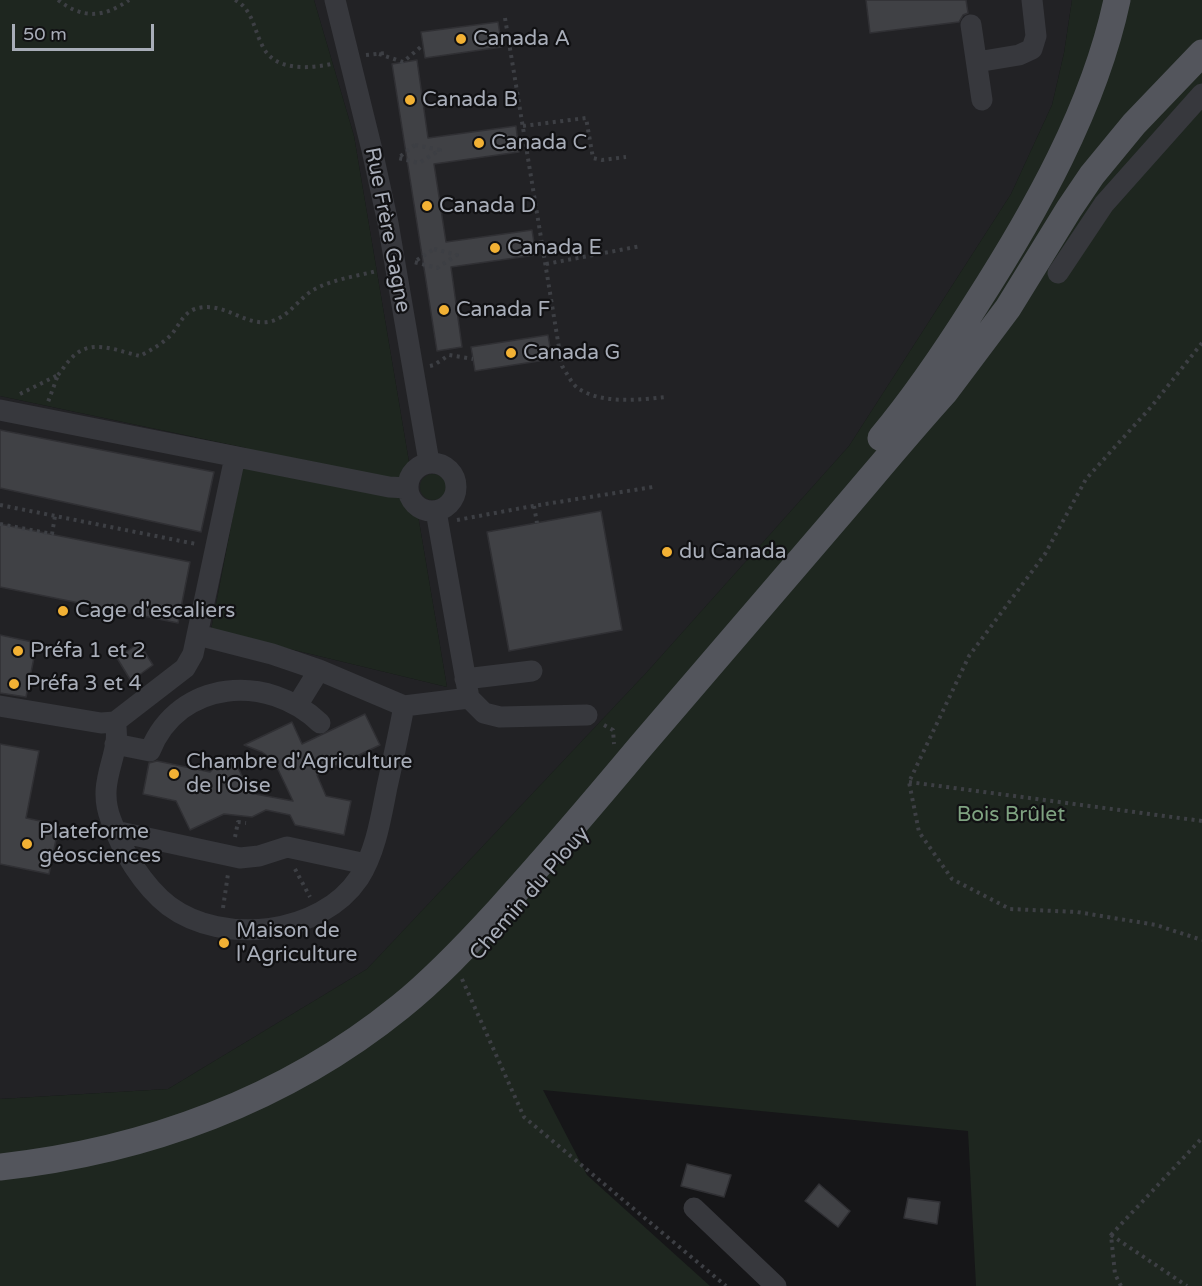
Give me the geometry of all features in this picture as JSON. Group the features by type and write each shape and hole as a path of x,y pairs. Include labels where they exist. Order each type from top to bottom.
{"main road":[{"path":"0,1149 94,1133 171,1113 235,1089 320,1044 371,1008 444,944 489,897 890,427 960,330 1015,241 1069,138 1101,60 1117,0"},
{"path":"917,422 948,381 1004,296 1067,183 1095,126 1124,46 1135,0"},
{"path":"0,1167 78,1155 128,1144 216,1115 260,1097 313,1068 349,1045 401,1006 459,952 529,877 958,376 994,328 1068,209 1092,175 1140,118 1202,53"}],"street":[{"name":"Rue Frère Gagne","path":"335,0 388,223 429,462"},
{"path":"976,62 1019,55 1032,49 1036,36 1032,0"},
{"path":"971,25 982,100"},
{"path":"1058,273 1104,204 1202,94"},
{"path":"0,410 389,487 408,488"},
{"path":"0,706 101,723 115,722 185,668 194,654 235,457"},
{"path":"429,462 446,466 457,484 452,502 436,511 427,511 416,505 410,497 408,488 414,470 429,462"},
{"path":"436,511 467,689 484,713 500,717 587,715"},
{"path":"198,635 272,654 319,670 404,706 532,671"},
{"path":"298,704 319,670"},
{"path":"115,744 150,751 160,731 176,714 196,700 232,690 263,692 298,704 320,723"},
{"path":"115,722 117,729 115,744 105,788 107,808 126,853 162,900 182,914 220,927 248,929 277,927 319,912 348,891 360,876 381,817 404,706"},
{"path":"115,831 240,858 259,856 282,848 366,864"},
{"path":"694,1208 776,1286"}],"path":[{"path":"57,0 72,9 94,16 111,11 129,0"},
{"path":"235,0 252,18 264,49 279,63 311,68 336,63"},
{"path":"505,18 562,366 578,388 597,397 639,400 665,397"},
{"path":"380,54 403,62 423,45"},
{"path":"360,56 385,53"},
{"path":"523,126 586,118 593,158 602,160 626,157"},
{"path":"415,145 440,150 419,163 398,158 415,145"},
{"path":"546,264 641,246"},
{"path":"434,249 457,255 437,268 414,262 434,249"},
{"path":"42,418 57,375 77,352 94,347 111,348 140,356 170,336 185,314 213,306 258,322 274,321 288,313 315,289 335,281 384,270"},
{"path":"1202,343 1151,407 1086,479 1045,554 969,656 909,782 919,832 952,879 1010,909 1077,912 1156,925 1202,940"},
{"path":"427,366 434,365 450,355 473,359"},
{"path":"19,394 57,375"},
{"path":"456,520 653,487"},
{"path":"0,505 216,548"},
{"path":"533,506 537,523"},
{"path":"0,524 52,534 55,516"},
{"path":"587,715 613,730 614,752"},
{"path":"909,782 1202,820"},
{"path":"282,848 319,912"},
{"path":"220,927 231,856"},
{"name":"Chemin du Plouy","path":"460,974 524,1116 726,1286"},
{"path":"1121,1286 1115,1274 1111,1235 1202,1138"},
{"path":"1111,1235 1187,1286"}],"shaded area":[{"path":"314,0 1072,0 1064,53 1052,105 1011,194 849,446 647,672 367,969 168,1089 0,1099 0,396 246,448 211,630 447,687 354,136"}],"green space":[{"path":"0,0 314,0 354,136 447,687 211,630 246,448 0,396"},
{"name":"Bois Brûlet","path":"1072,0 1202,0 1202,1286 976,1286 968,1131 543,1090 587,1175 710,1286 0,1286 0,1099 168,1089 367,969 647,672 849,446 1011,194 1052,105 1064,53"},
{"path":"433,474 442,478 446,487 442,496 433,500 424,496 420,487 424,478"}],"building":[{"path":"866,0 966,0 968,13 963,15 959,22 870,33"},
{"name":"Canada A","path":"498,22 502,47 425,58 421,32"},
{"path":"417,60 428,138 516,126 519,152 434,164 446,242 532,230 536,255 451,267 462,347 437,351 392,64"},
{"name":"Canada G","path":"548,335 552,359 475,371 471,347"},
{"path":"0,430 214,472 201,532 0,488"},
{"path":"601,511 622,630 509,651 487,532"},
{"path":"0,524 190,562 178,623 0,587"},
{"path":"0,635 37,643 26,697 0,693"},
{"path":"139,643 153,665 131,681 117,658"},
{"name":"Chambre d'Agriculture de l'Oise","path":"365,714 380,745 317,775 326,796 351,801 344,835 295,825 290,815 266,810 252,817 224,814 190,830 176,801 143,794 149,763 157,761 210,772 222,760 232,755 250,793 293,801 274,761 262,752 244,745 292,722 302,744"},
{"path":"0,744 39,751 26,818 59,825 49,874 0,864"},
{"path":"687,1164 731,1175 724,1197 681,1186"},
{"path":"819,1184 850,1211 838,1227 805,1201"},
{"path":"908,1198 940,1202 937,1224 904,1218"}],"place":[{"name":"Canada A","path":"461,39"},
{"name":"Canada B","path":"410,100"},
{"name":"Canada C","path":"479,143"},
{"name":"Canada D","path":"427,206"},
{"name":"Canada E","path":"495,248"},
{"name":"Canada F","path":"444,310"},
{"name":"Canada G","path":"511,353"},
{"name":"du Canada","path":"667,552"},
{"name":"Cage d'escaliers","path":"63,611"},
{"name":"Préfa 1 et 2","path":"18,651"},
{"name":"Préfa 3 et 4","path":"14,684"},
{"name":"Chambre d'Agriculture de l'Oise","path":"174,774"},
{"name":"Plateforme géosciences","path":"27,844"},
{"name":"Maison de l'Agriculture","path":"224,943"}]}
